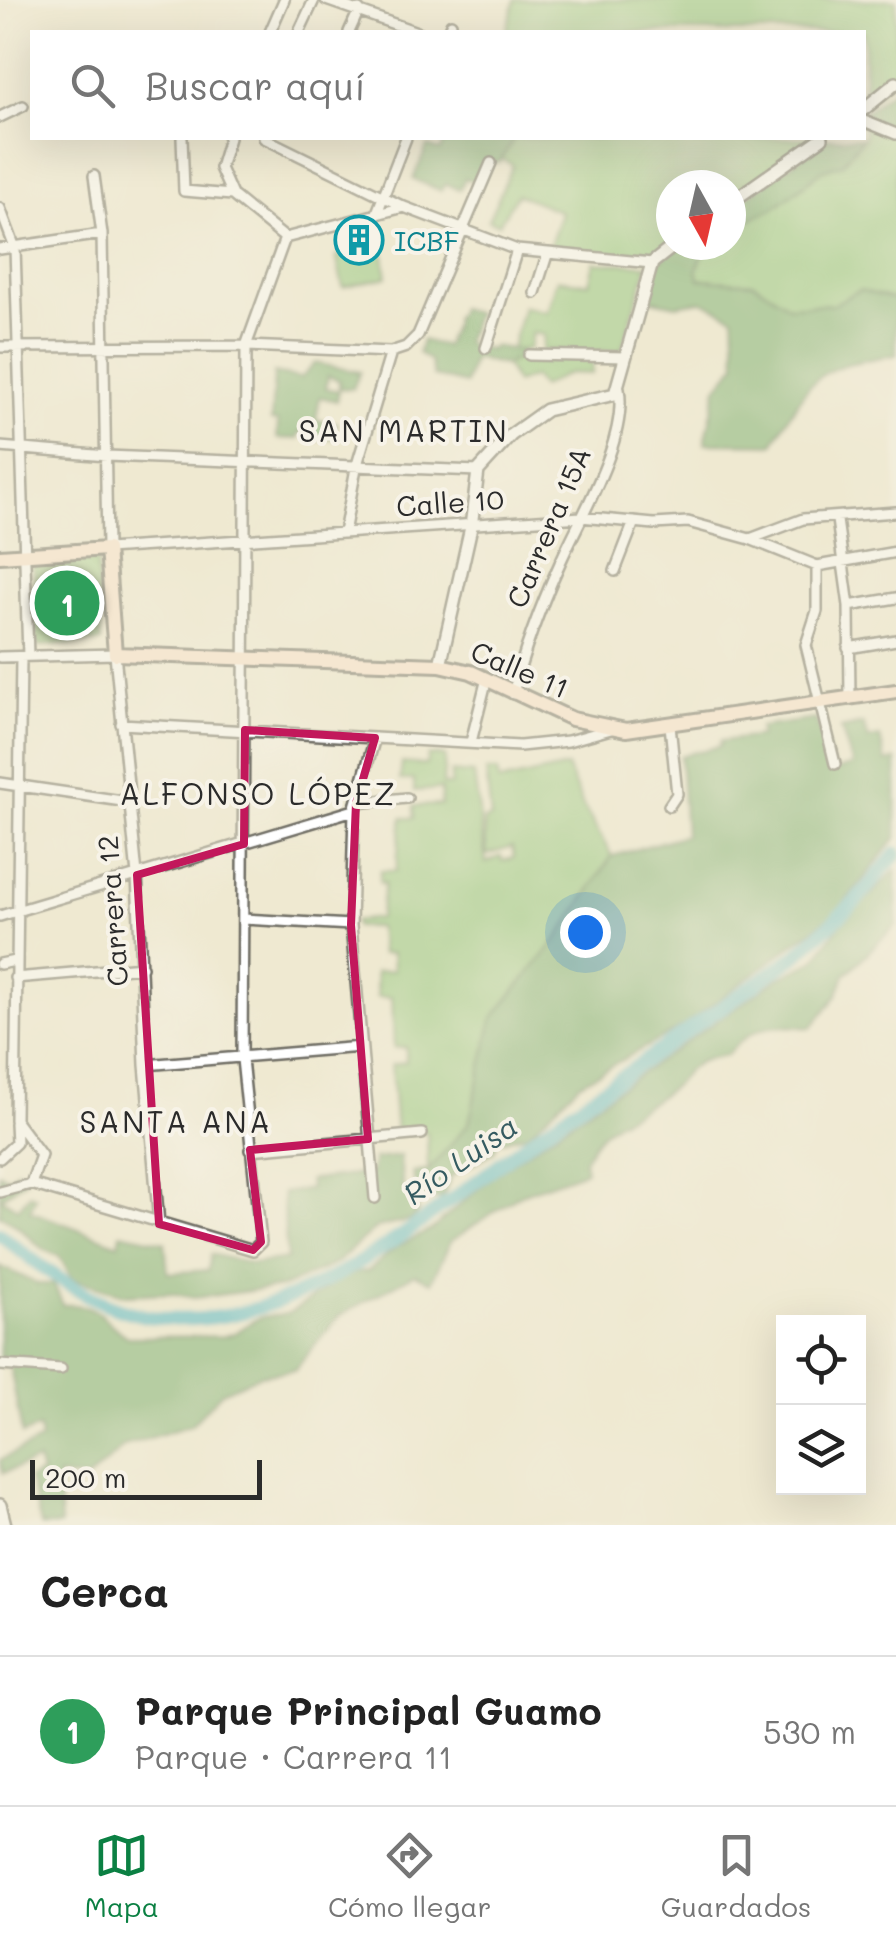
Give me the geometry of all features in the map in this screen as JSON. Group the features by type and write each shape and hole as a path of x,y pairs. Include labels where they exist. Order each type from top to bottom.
{"main road":[{"name":"Calle 10","path":"0,556 107,549"},
{"name":"Carrera 12","path":"107,549 114,654"},
{"name":"Calle 11","path":"114,654 440,665 487,678 513,694 572,719 615,728 670,724 896,692"}],"street":[{"path":"271,30 284,0"},
{"path":"301,30 314,0"},
{"path":"326,0 401,30"},
{"path":"350,30 359,10"},
{"path":"866,107 896,83"},
{"path":"0,117 23,106"},
{"path":"866,122 896,134"},
{"path":"182,140 184,192 232,194"},
{"path":"229,140 220,168 232,194 285,238"},
{"path":"268,140 404,208 517,250 652,263 656,260"},
{"path":"375,218 405,140"},
{"path":"746,191 819,140"},
{"path":"0,347 246,346 392,352 410,344 418,335 491,164"},
{"name":"Carrera 12","path":"94,176 102,234 107,549"},
{"path":"0,208 15,248 25,656 15,961 16,1142 0,1158"},
{"path":"285,238 404,208"},
{"path":"0,249 102,234"},
{"path":"0,1192 30,1184 253,1250 259,1246 242,1058 248,540 246,346 285,238"},
{"path":"486,348 517,250"},
{"path":"535,293 547,255"},
{"name":"Carrera 15A","path":"513,694 536,622 606,462 620,406 619,389 626,357 652,263"},
{"path":"344,534 356,468 392,352"},
{"path":"529,355 626,357"},
{"path":"440,665 471,528 478,471 511,436 546,410 610,397 619,389"},
{"path":"0,447 106,456 478,471"},
{"path":"750,539 803,519 838,520 896,512"},
{"name":"Calle 10","path":"107,549 471,528 581,517 688,522 750,539 816,566"},
{"path":"838,520 850,606 850,699"},
{"path":"615,571 634,522"},
{"path":"835,764 817,704 806,645 817,611 816,566 896,552"},
{"path":"850,606 896,598"},
{"path":"848,648 896,640"},
{"name":"Carrera 12","path":"114,654 138,875 145,1065 158,1224"},
{"name":"Calle 11","path":"0,657 114,654"},
{"path":"471,742 487,678"},
{"path":"121,724 543,744 615,728"},
{"path":"669,806 677,794 670,724"},
{"path":"374,1198 350,925 355,806 375,738"},
{"path":"0,782 130,802"},
{"path":"0,916 244,844 355,806 407,798"},
{"path":"243,919 350,925"},
{"path":"0,964 15,961"},
{"path":"15,978 142,967"},
{"path":"145,1065 360,1047"},
{"path":"15,1120 41,1155 30,1184"},
{"path":"250,1150 422,1134"},
{"path":"0,1365 60,1369"},
{"path":"0,1505 5,1525"}],"highlighted area":[{"path":"245,730 375,738 356,803 351,925 368,1139 250,1150 261,1242 253,1250 159,1224 137,875 244,844"}],"green space":[{"path":"515,0 896,0 896,78 866,103 866,30 507,30"},
{"path":"896,87 896,129 866,119 866,110"},
{"path":"866,119 896,129 896,300 860,290 834,304 789,306 754,283 699,279 701,260 746,260 746,221 774,208 823,170 842,163 866,140"},
{"path":"445,140 513,140 499,163 487,161 477,183 465,178 460,190 445,184 441,191 413,179 427,146 440,151"},
{"path":"513,140 815,140 746,188 746,170 656,170 656,255 651,259 549,248 561,212 517,194 499,224 488,220 513,165 501,159"},
{"path":"825,140 860,140 842,164 823,170 774,208 746,221 746,197"},
{"path":"383,247 387,277 343,287 336,256"},
{"path":"701,260 699,279 754,283 789,306 834,304 860,290 896,300 896,355 848,364 819,378 798,402 773,444 705,443 717,387 736,364 734,317 702,301 676,305 644,298 657,262"},
{"path":"594,262 648,265 621,351 542,351 544,335 532,333 529,349 511,351 523,306 547,312 557,279 589,283"},
{"path":"459,308 476,313 465,343 490,350 492,346 520,350 521,356 505,365 473,358 465,384 433,376 430,361 418,353 422,340 445,346"},
{"path":"521,356 593,356 592,374 569,373 541,387 533,377 516,383 505,365"},
{"path":"315,363 360,372 353,389 339,388 339,380 328,376 326,388 339,391 337,401 320,397 316,420 337,423 333,438 317,439 318,434 300,432 298,439 277,438 278,422 271,421 274,373 301,378"},
{"path":"97,560 101,642 37,646 33,563"},
{"path":"816,719 835,771 853,765 841,729 863,724 868,739 880,737 886,762 896,760 896,838 838,911 685,1025 579,1084 528,1134 498,1142 494,1152 451,1177 442,1199 417,1197 418,1212 411,1220 376,1228 335,1264 283,1287 194,1298 170,1293 125,1295 72,1279 59,1256 42,1248 0,1215 0,1173 8,1178 17,1170 26,1179 1,1198 18,1208 30,1194 36,1197 30,1211 119,1244 121,1233 165,1242 168,1273 208,1270 211,1254 252,1264 287,1259 282,1193 310,1189 309,1180 370,1173 374,1159 400,1156 403,1189 415,1189 413,1172 428,1171 469,1123 493,1018 559,937 612,856 685,835 680,756 720,746 720,741 760,736 759,727"},
{"path":"428,755 445,756 443,785 451,785 451,772 474,774 486,863 501,856 502,861 514,858 512,847 487,855 484,820 491,818 486,771 497,771 499,782 567,767 583,806 612,856 559,937 493,1018 469,1123 428,1171 427,1132 396,1134 391,1065 406,1062 406,1047 394,1048 392,997 377,997 375,972 393,970 392,953 381,954 378,927 355,927 354,921 379,918 385,882 380,883 380,871 396,871 402,818 414,818 414,806 441,805 441,789 414,791 414,780 400,780 402,763 426,765"},
{"path":"896,870 896,925 845,975 837,996 811,1028 765,1028 746,1037 727,1055 694,1065 662,1095 600,1136 584,1160 586,1171 521,1194 451,1241 431,1282 415,1274 339,1316 295,1370 260,1375 222,1392 191,1425 124,1446 87,1480 58,1476 61,1525 41,1525 29,1479 41,1473 37,1461 3,1473 0,1460 41,1440 39,1428 22,1435 10,1366 0,1366 0,1266 38,1284 54,1284 63,1305 93,1309 127,1337 224,1336 259,1318 291,1312 338,1281 368,1271 395,1248 432,1229 494,1175 780,977 815,960 840,924"}],"waterway":[{"name":"Río Luisa","path":"0,1234 77,1290 143,1316 220,1317 272,1304 373,1254 797,955 856,901 896,854"}],"place":[{"name":"ICBF","path":"359,240"},
{"name":"Parque Principal Guamo","path":"67,603"}],"district":[{"name":"SAN MARTIN","path":"404,430"},
{"name":"ALFONSO LÓPEZ","path":"258,793"},
{"name":"SANTA ANA","path":"176,1121"}]}
